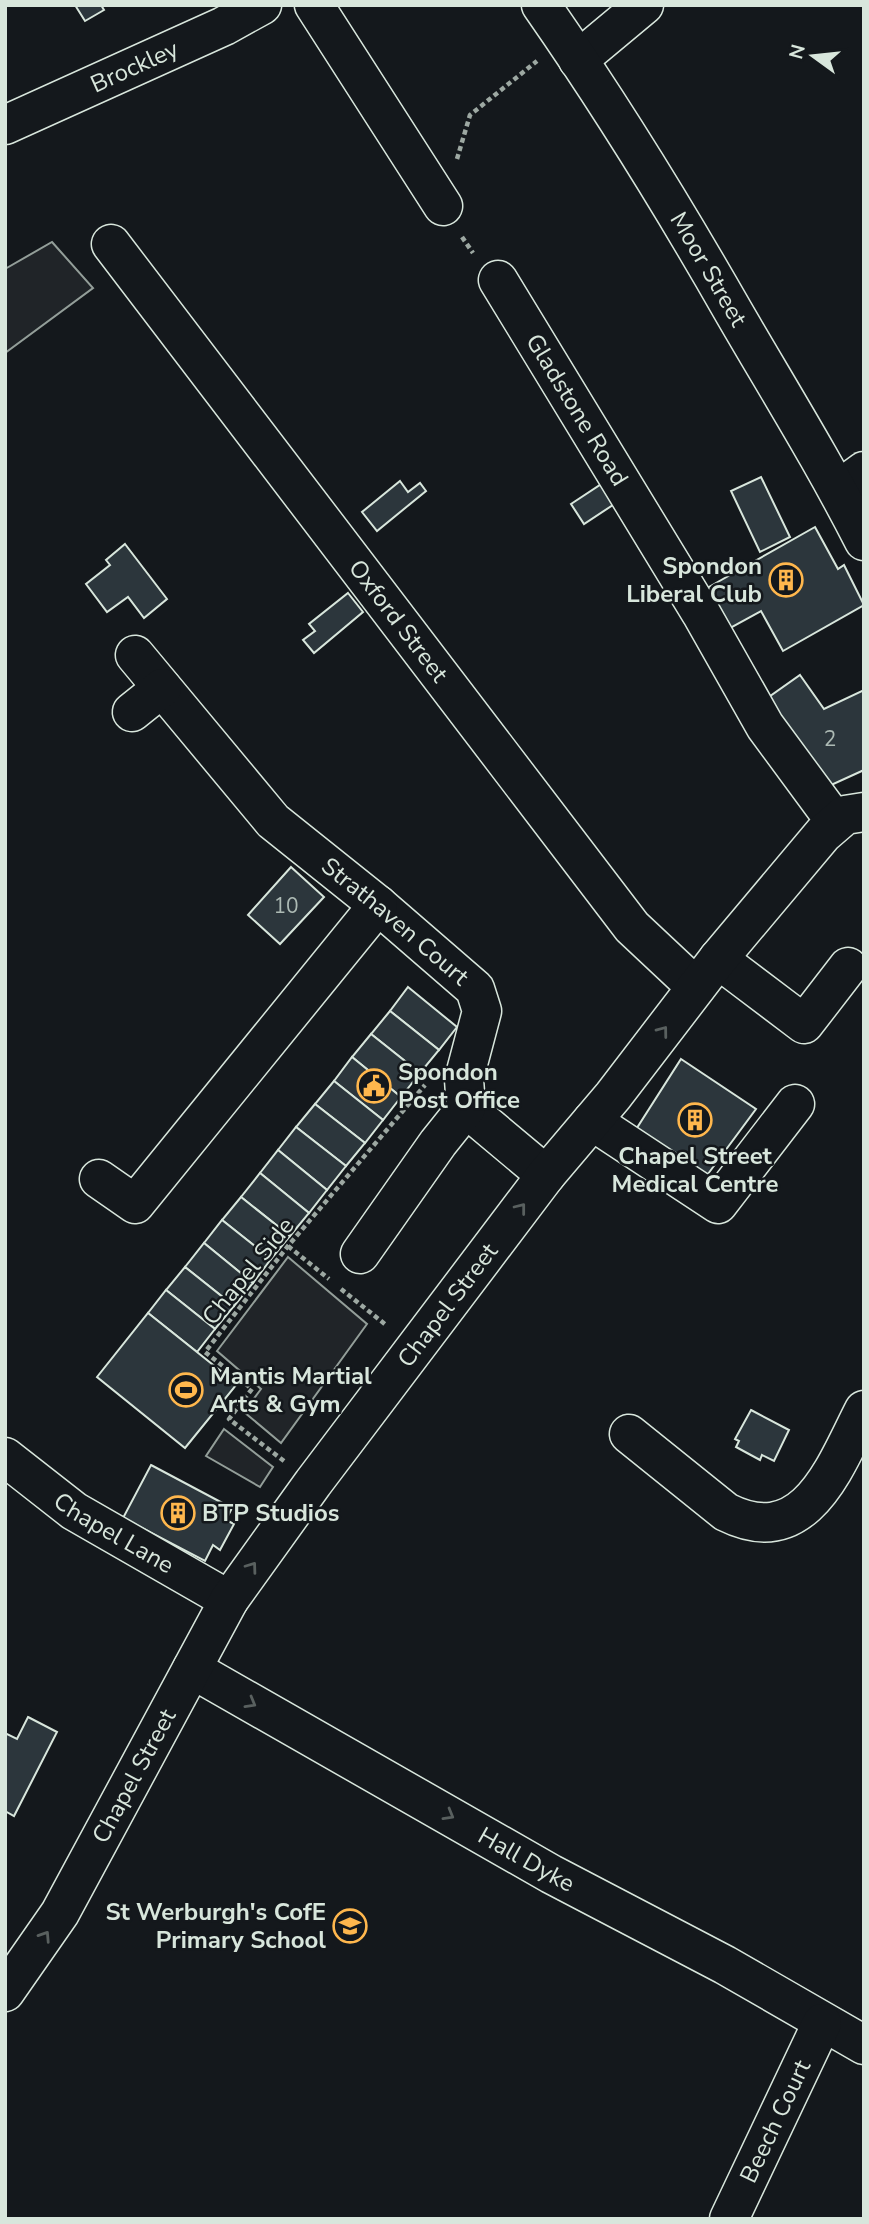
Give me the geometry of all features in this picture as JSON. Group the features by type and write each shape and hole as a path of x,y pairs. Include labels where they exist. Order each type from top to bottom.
{"street":[{"name":"Brockley","path":"5,125 224,26 262,5"},
{"path":"314,5 443,206"},
{"name":"Moor Street","path":"541,5 635,146 703,258 851,480 864,541"},
{"path":"571,49 644,5"},
{"name":"Oxford Street","path":"111,244 632,927 707,973 804,1024 848,967"},
{"name":"Gladstone Road","path":"498,280 701,613 765,726 850,817"},
{"name":"Strathaven Court","path":"135,656 273,821 378,905 475,989 480,996 482,1011 463,1090 466,1108"},
{"path":"132,712 162,688"},
{"name":"Chapel Street","path":"5,1992 60,1913 229,1600 313,1483 546,1175 592,1121 707,973 850,817"},
{"path":"99,1179 135,1204 378,905"},
{"path":"592,1121 718,1203 795,1104"},
{"path":"360,1254 466,1108 546,1175"},
{"path":"629,1434 726,1512 744,1520 769,1522 797,1513 815,1499 864,1410"},
{"name":"Chapel Lane","path":"5,1457 74,1511 229,1600"},
{"name":"Hall Dyke","path":"192,1669 551,1874 725,1965 864,2045"},
{"name":"Beech Court","path":"729,2219 822,2023"}],"path":[{"path":"498,280 488,277 443,206 470,115 571,49"},
{"name":"Chapel Side","path":"313,1483 229,1419 252,1389 205,1352 288,1247 431,1078"},
{"path":"288,1247 414,1348"}],"shaded area":[{"path":"52,242 93,288 5,353 5,269"},
{"path":"288,1257 367,1324 281,1443 244,1412 261,1389 217,1351"},
{"path":"224,1429 273,1467 260,1487 206,1456"}],"building":[{"path":"75,5 101,5 104,10 85,21"},
{"path":"761,477 790,537 760,552 731,491"},
{"path":"400,481 408,492 420,483 426,491 377,531 362,512"},
{"path":"606,481 619,501 584,524 571,504"},
{"name":"Spondon Liberal Club","path":"815,527 838,569 844,565 864,605 783,651 761,611 723,632 700,592"},
{"path":"125,544 167,599 144,618 128,597 107,612 86,584 110,565 106,560"},
{"path":"348,593 363,612 314,653 303,640 315,631 309,624"},
{"path":"800,675 824,709 864,690 864,770 829,786 766,699"},
{"path":"291,867 324,897 280,944 248,915"},
{"path":"408,987 457,1027 439,1050 390,1011"},
{"path":"390,1011 439,1050 420,1073 371,1034"},
{"path":"371,1034 420,1073 401,1097 352,1057"},
{"path":"352,1057 401,1097 383,1120 334,1081"},
{"name":"Chapel Street Medical Centre","path":"681,1059 756,1109 705,1178 635,1131"},
{"path":"334,1081 383,1120 365,1143 315,1104"},
{"path":"315,1104 365,1143 346,1166 296,1127"},
{"path":"296,1127 346,1166 327,1190 278,1150"},
{"path":"278,1150 327,1190 309,1213 260,1173"},
{"path":"260,1173 309,1213 290,1236 241,1197"},
{"path":"241,1197 290,1236 271,1259 222,1220"},
{"path":"222,1220 271,1259 253,1283 204,1243"},
{"path":"204,1243 253,1283 234,1306 185,1267"},
{"path":"185,1267 234,1306 215,1329 166,1290"},
{"path":"166,1290 215,1329 197,1352 148,1313"},
{"path":"148,1313 237,1384 185,1448 97,1377"},
{"path":"751,1410 789,1430 774,1461 762,1455 760,1460 736,1447 739,1441 735,1439"},
{"name":"BTP Studios","path":"151,1465 232,1508 226,1520 234,1524 220,1550 213,1545 205,1561 123,1518"},
{"path":"28,1717 57,1732 14,1816 5,1811 5,1733 17,1739"}],"place":[{"name":"Spondon Liberal Club","path":"786,580"},
{"name":"Spondon Post Office","path":"374,1086"},
{"name":"Chapel Street Medical Centre","path":"695,1120"},
{"name":"Mantis Martial Arts & Gym","path":"186,1390"},
{"name":"BTP Studios","path":"178,1513"},
{"name":"St Werburgh's CofE Primary School","path":"350,1926"}]}
